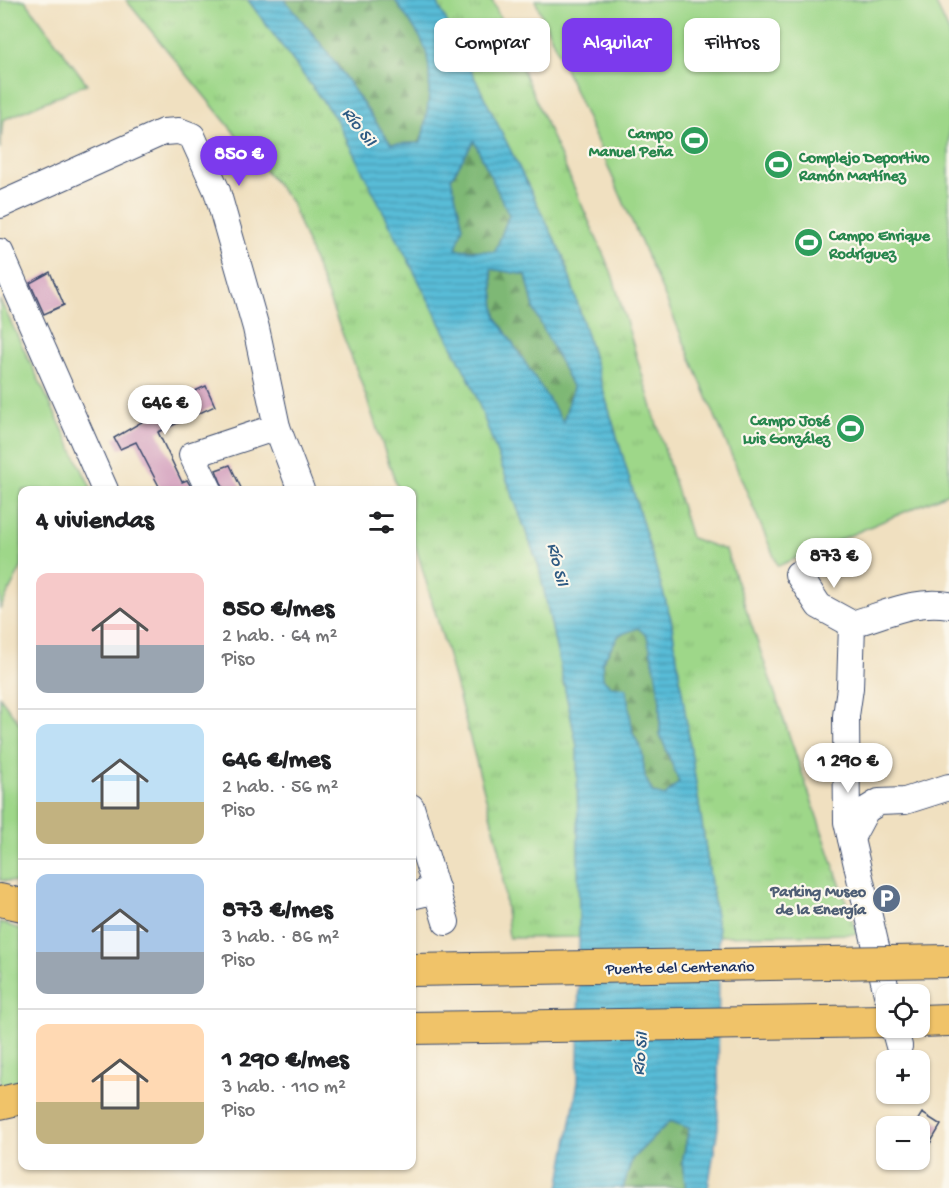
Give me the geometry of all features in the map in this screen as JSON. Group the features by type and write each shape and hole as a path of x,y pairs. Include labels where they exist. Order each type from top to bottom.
{"main road":[{"path":"0,900 18,904"},
{"name":"Puente del Centenario","path":"416,970 949,961"},
{"path":"930,1021 949,1020"},
{"path":"416,1028 876,1031"},
{"path":"0,1103 18,1099"}],"street":[{"path":"0,205 163,132 179,131 192,136 217,191 256,328 277,427 299,486"},
{"path":"0,252 103,486"},
{"path":"206,486 192,455 277,427"},
{"path":"798,574 819,606 852,624 900,608 927,603 949,605"},
{"path":"852,624 850,688 846,716 847,822 885,984"},
{"path":"848,749 854,765 864,780 876,794 891,802"},
{"path":"851,838 866,810 879,802 905,801 949,787"},
{"path":"416,823 446,922"},
{"path":"416,895 437,890"}],"green space":[{"path":"0,0 25,0 87,84 3,120 0,149"},
{"path":"126,0 248,0 336,119 472,385 539,567 577,746 579,937 509,938 500,851 447,652 416,548 416,486 397,486 360,379 291,202"},
{"path":"285,0 395,0 426,50 429,91 421,143 391,144 326,50"},
{"path":"436,0 492,0 500,18 445,18"},
{"name":"Complejo Deportivo Ramón Martínez","path":"535,0 934,0 949,32 949,493 778,566 665,297 567,72 672,72 672,18 562,18 562,62 550,34 550,18 543,18"},
{"path":"472,72 524,72 612,274 691,538 726,550 857,934 719,936 671,619 564,258"},
{"path":"474,140 509,215 495,252 455,249 451,178"},
{"path":"491,269 526,274 535,312 573,388 563,423 496,317"},
{"path":"0,300 90,486 18,486 18,574 0,609"},
{"path":"638,628 647,635 656,670 660,701 660,734 679,782 665,796 653,793 645,777 642,751 633,733 629,716 611,686 602,678 602,662 619,635"},
{"path":"0,697 18,722 18,882 0,880"},
{"path":"0,922 18,929 18,1083 0,1088"},
{"path":"670,1121 689,1127 682,1163 686,1188 623,1188 632,1159"}],"water":[{"name":"Río Sil","path":"248,0 285,0 326,50 391,144 421,143 429,90 426,50 395,0 436,0 445,18 434,18 434,72 472,72 564,258 671,619 719,936 718,1128 708,1188 686,1188 682,1163 689,1128 670,1121 632,1159 623,1188 559,1188 578,1082 577,746 539,567 472,385 336,119","holes":["474,141 509,215 495,252 456,249 463,226 451,178","491,269 526,275 535,312 573,388 563,422 496,317","638,628 647,636 660,701 660,734 679,782 665,796 653,793 645,777 642,751 633,733 626,688 611,686 603,679 602,662 619,635"]}],"building":[{"path":"50,272 64,305 44,314 30,283"},
{"path":"206,386 215,406 158,432 182,482 187,480 191,486 159,486 136,442 120,449 114,438 152,416 150,411"},
{"path":"230,465 240,486 222,486 216,470"},
{"path":"930,1118 941,1125 930,1144"}],"place":[{"name":"Campo Manuel Peña","path":"694,141"},
{"name":"Complejo Deportivo Ramón Martínez","path":"778,165"},
{"name":"Campo Enrique Rodríguez","path":"808,243"},
{"name":"Campo José Luis González","path":"851,428"},
{"name":"Parking Museo de la Energía","path":"887,899"}]}
